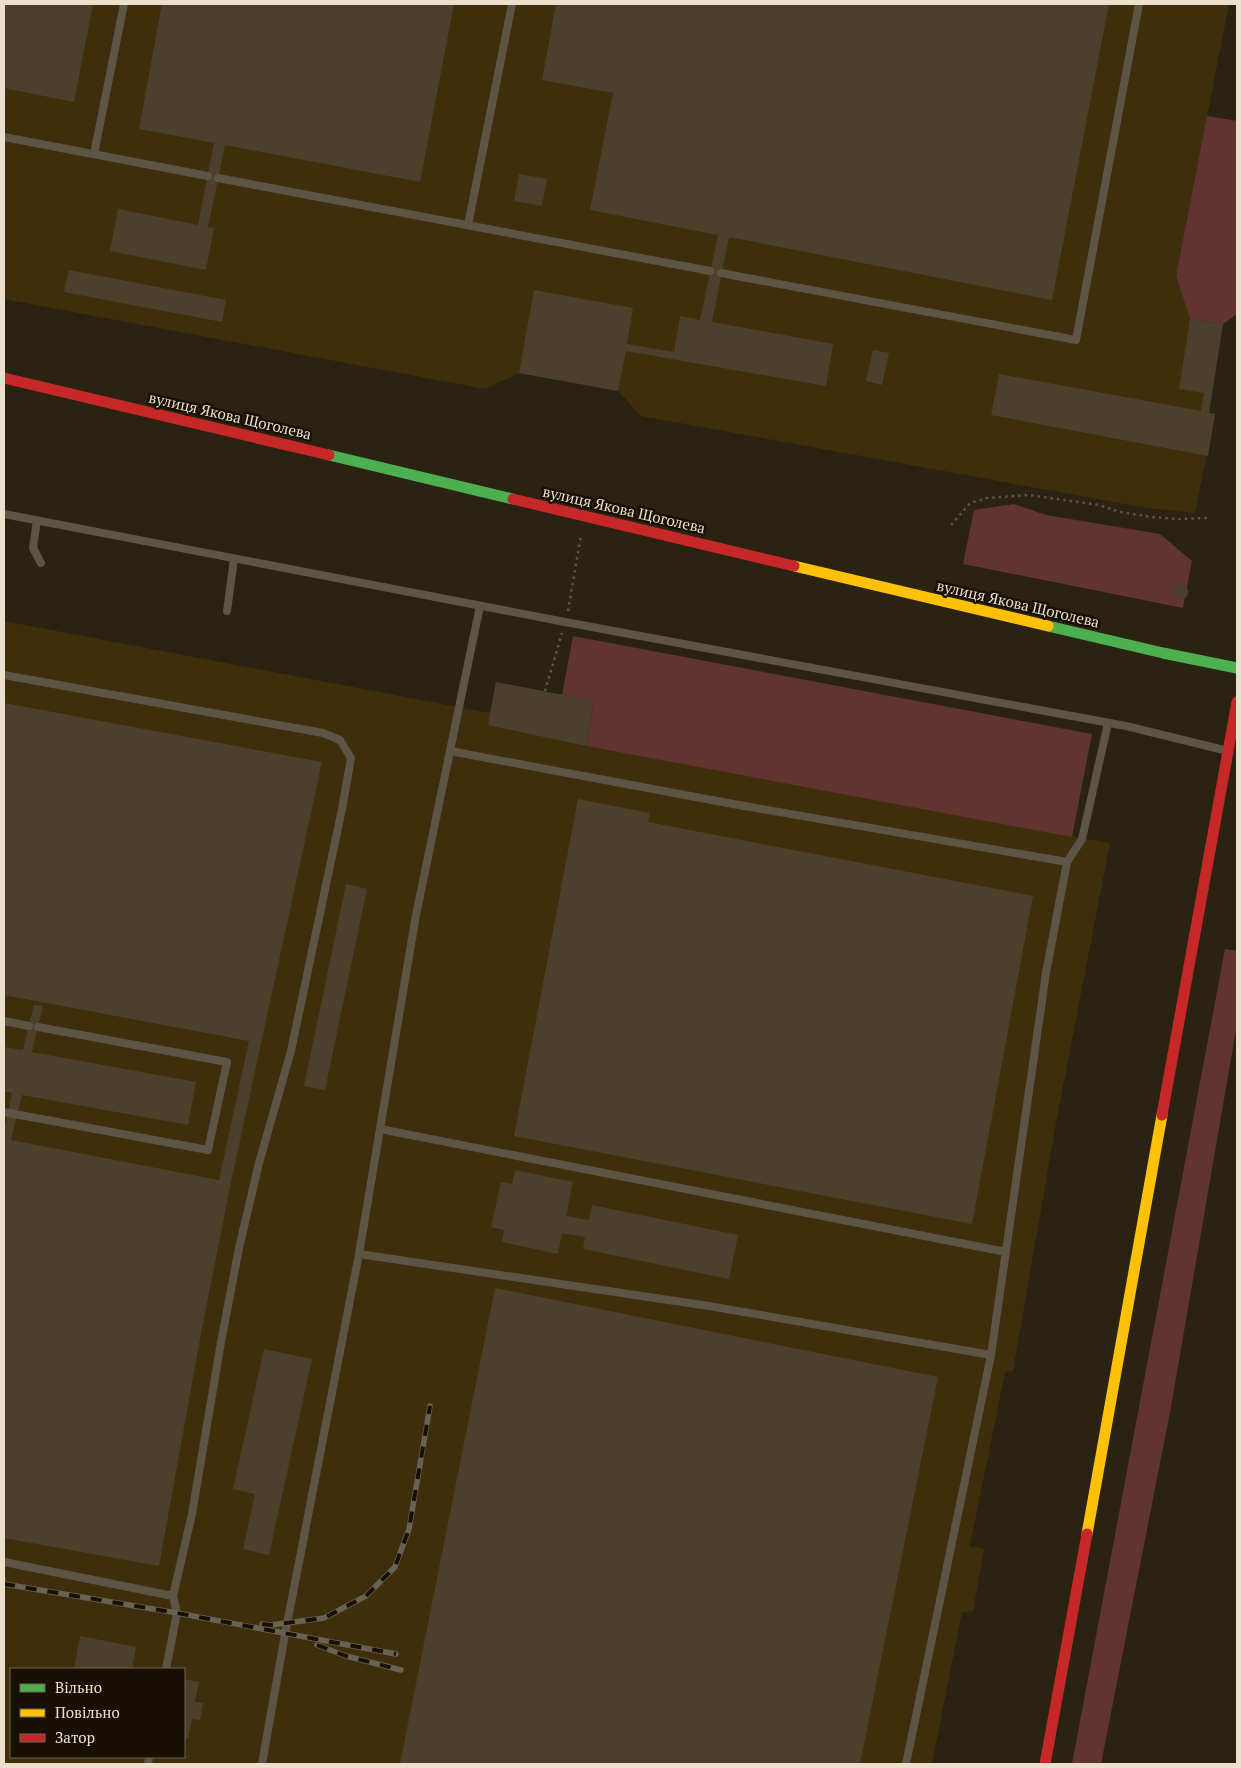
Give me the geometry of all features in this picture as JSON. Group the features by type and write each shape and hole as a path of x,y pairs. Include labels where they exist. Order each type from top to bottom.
{"street":[{"name":"вулиця Якова Щоголева","path":"4,378 1143,649 1237,668"},
{"path":"1045,1764 1233,752 1237,702"}],"lane":[{"path":"94,154 124,4"},
{"path":"468,225 512,4"},
{"path":"721,273 1076,340 1139,4"},
{"path":"4,137 208,176"},
{"path":"218,178 710,271"},
{"path":"4,514 480,606 1108,723 1233,752"},
{"path":"37,520 33,548 40,563"},
{"path":"227,611 234,558"},
{"path":"262,1764 287,1623 359,1254 416,915 480,606"},
{"path":"4,675 323,733 340,740 351,758 342,809 290,1051 259,1163 239,1248 220,1342 192,1514 173,1596 177,1614 166,1668"},
{"path":"906,1764 991,1355 1046,973 1067,862 1082,839 1108,723"},
{"path":"450,751 732,804 1067,862"},
{"path":"4,1021 28,1026"},
{"path":"4,1112 208,1150 227,1062 38,1028"},
{"path":"380,1129 1006,1252"},
{"path":"359,1254 708,1306 991,1355"},
{"path":"4,1562 173,1596"}],"path":[{"path":"951,526 970,503 987,498 1029,496 1099,505 1120,512 1151,517 1177,519 1208,518"},
{"path":"570,601 584,516"},
{"path":"545,692 565,622"}],"shaded area":[{"path":"4,4 1229,4 1176,276 1190,319 1223,324 1209,413 1215,414 1195,513 1147,508 641,416 618,391 519,373 485,389 4,299"},
{"path":"1207,116 1237,121 1237,314 1223,324 1190,319 1176,276"},
{"path":"1014,504 1046,515 1160,534 1192,561 1183,608 963,564 974,510"},
{"path":"4,621 490,713 496,682 594,701 586,746 1110,843 1056,1123 1013,1371 1005,1372 970,1546 984,1549 973,1611 962,1612 932,1764 4,1764"},
{"path":"573,636 1092,734 1072,837 586,746 594,701 562,695"},
{"path":"1225,949 1237,951 1237,1024 1171,1407 1101,1764 1072,1764"}],"building":[{"path":"4,4 93,4 74,102 4,88"},
{"path":"162,4 454,4 420,182 225,145 208,227 214,228 206,270 110,251 118,209 198,225 214,143 139,129"},
{"path":"556,4 1109,4 1052,300 729,237 712,322 833,344 826,386 626,351 618,391 519,373 534,290 633,308 627,344 674,352 680,316 700,320 718,235 590,210 613,93 542,80"},
{"path":"519,174 547,179 542,206 514,201"},
{"path":"69,270 226,300 222,322 64,292"},
{"path":"1190,319 1223,324 1209,413 1215,414 1208,456 991,415 999,374 1201,411 1204,393 1179,389"},
{"path":"873,350 889,353 882,385 866,381"},
{"path":"1177,584 1183,584 1188,589 1186,598 1177,600 1172,595 1172,589"},
{"path":"496,682 594,701 586,746 488,725"},
{"path":"4,703 322,762 231,1182 202,1328 159,1566 4,1538 4,1131 12,1093 4,1091 4,1047 23,1050 34,1005 43,1006 32,1052 196,1082 188,1125 22,1095 11,1140 219,1180 249,1041 4,995"},
{"path":"578,799 650,813 648,822 1033,896 972,1224 514,1136"},
{"path":"346,884 367,889 325,1090 304,1086"},
{"path":"515,1170 573,1182 566,1216 589,1220 592,1205 738,1235 729,1279 583,1249 585,1237 562,1233 558,1254 502,1242 504,1230 491,1227 501,1182 512,1184"},
{"path":"495,1288 938,1377 860,1764 400,1764"},
{"path":"264,1349 312,1359 269,1555 243,1549 255,1494 233,1489"},
{"path":"80,1636 136,1647 132,1668 74,1668"},
{"path":"185,1679 199,1682 195,1702 203,1703 200,1720 192,1719 188,1739 185,1738"}],"railway":[{"path":"262,1624 271,1625 324,1618 366,1596 395,1567 409,1529 430,1406"},
{"path":"4,1584 177,1613 396,1654"},
{"path":"317,1645 346,1656 401,1670"}],"traffic: fast":[{"path":"329,455 513,499"},
{"path":"1048,626 1237,668"}],"traffic: slow":[{"path":"794,566 1048,626"},
{"path":"1087,1534 1162,1115"}],"traffic: jam":[{"path":"4,378 329,455"},
{"path":"513,499 794,566"},
{"path":"1162,1115 1237,702"},
{"path":"1045,1764 1087,1534"}]}
